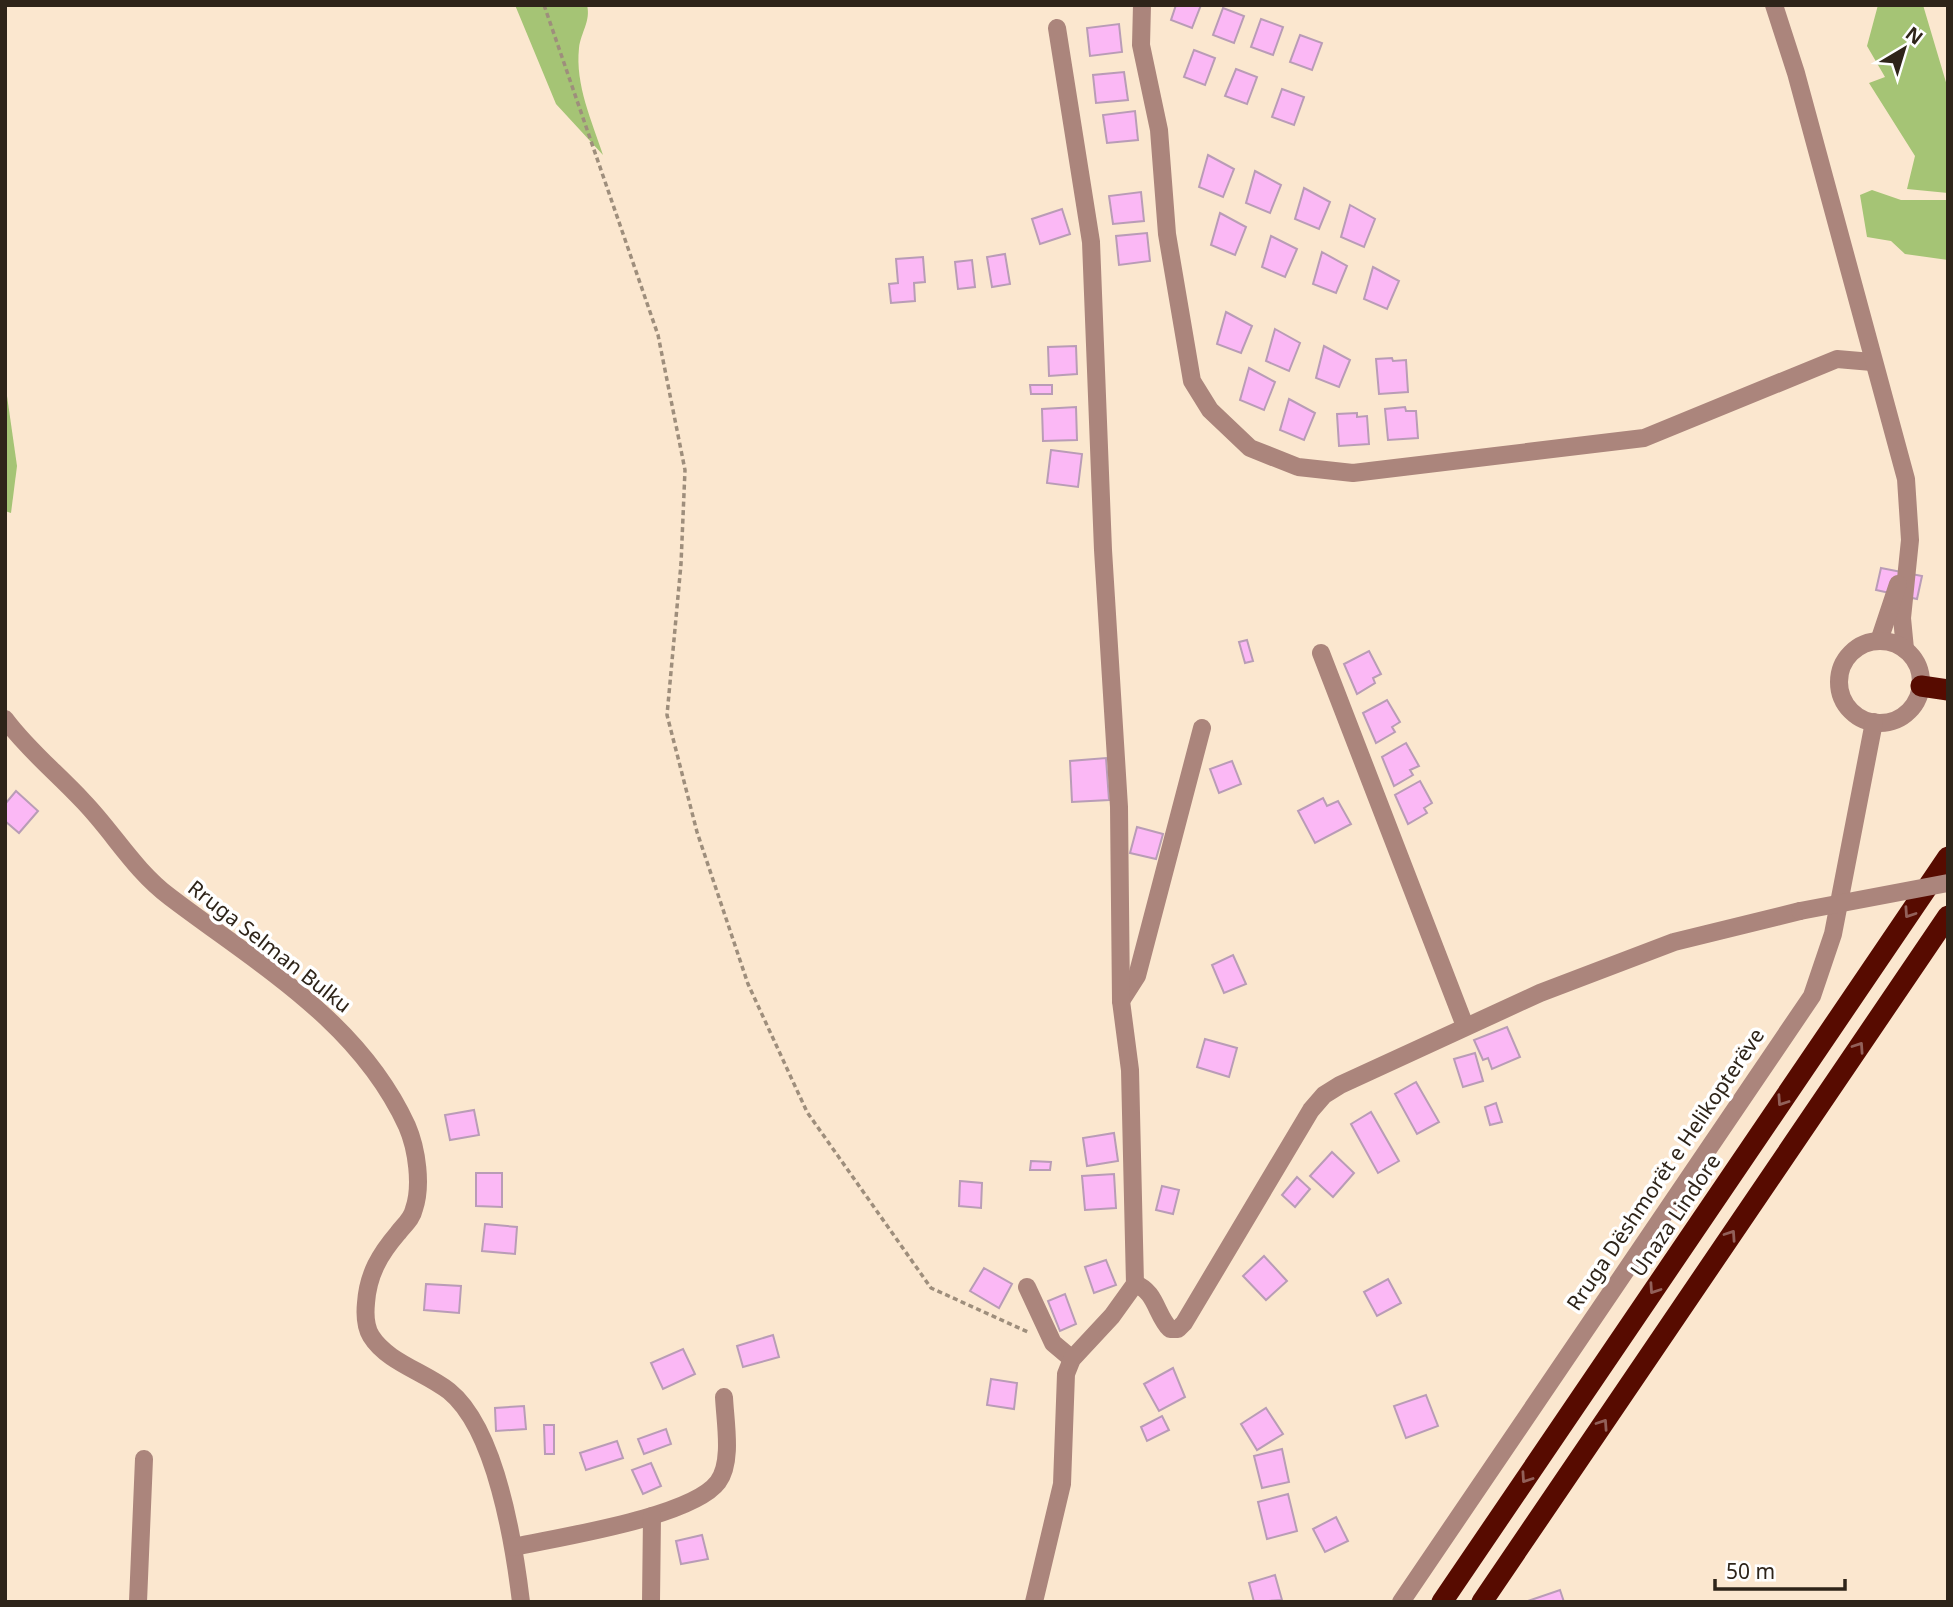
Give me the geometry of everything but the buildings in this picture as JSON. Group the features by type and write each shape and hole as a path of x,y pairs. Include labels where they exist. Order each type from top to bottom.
{"highway":[{"path":"1921,686 1948,690"},
{"name":"Unaza Lindore","path":"1442,1602 1948,856"},
{"path":"1482,1602 1948,916"}],"street":[{"path":"1142,5 1141,45 1159,130 1167,234 1192,381 1210,410 1250,447 1298,467 1353,473 1644,438 1836,359 1872,362"},
{"path":"1774,5 1796,73 1872,362 1906,479 1910,540 1902,618 1905,649 1920,671 1921,686 1918,698 1900,718 1874,722 1850,710 1839,686 1846,660 1866,643 1879,641 1905,649"},
{"path":"1034,1602 1062,1483 1066,1374 1072,1359 1112,1316 1135,1284 1130,1070 1121,1001 1119,807 1103,550 1091,242 1057,28"},
{"path":"1879,641 1910,540"},
{"path":"1321,653 1465,1026"},
{"name":"Rruga Selman Bulku","path":"5,719 35,755 84,801 141,873 340,1027 371,1066 393,1100 408,1128 414,1153 418,1182 415,1208 371,1272 367,1289 366,1323 370,1335 380,1346 445,1389 463,1408 480,1437 499,1483 514,1546 521,1602"},
{"name":"Rruga Dëshmorët e Helikopterëve","path":"1401,1602 1812,996 1833,933 1874,722"},
{"path":"1121,1001 1137,976 1202,728"},
{"path":"1135,1284 1144,1287 1153,1297 1170,1329 1178,1329 1311,1110 1324,1095 1465,1026 1540,993 1674,942 1800,911 1948,883"},
{"path":"1027,1287 1053,1343 1072,1359"},
{"path":"514,1546 652,1516 707,1492 718,1482 724,1469 724,1397"},
{"path":"138,1602 145,1459"},
{"path":"651,1602 652,1516"}],"path":[{"path":"544,5 658,335 685,470 681,564 667,715 697,832 748,984 807,1112 931,1288 1053,1343"}],"green space":[{"path":"515,5 587,5 587,21 578,62 585,103 603,155 556,104"},
{"path":"1878,5 1923,5 1948,89 1948,193 1907,189 1915,156 1869,83 1885,77 1867,46"},
{"path":"1872,190 1901,200 1948,200 1948,260 1905,254 1891,241 1867,237 1860,195"},
{"path":"5,382 17,466 11,513 5,511"}]}
